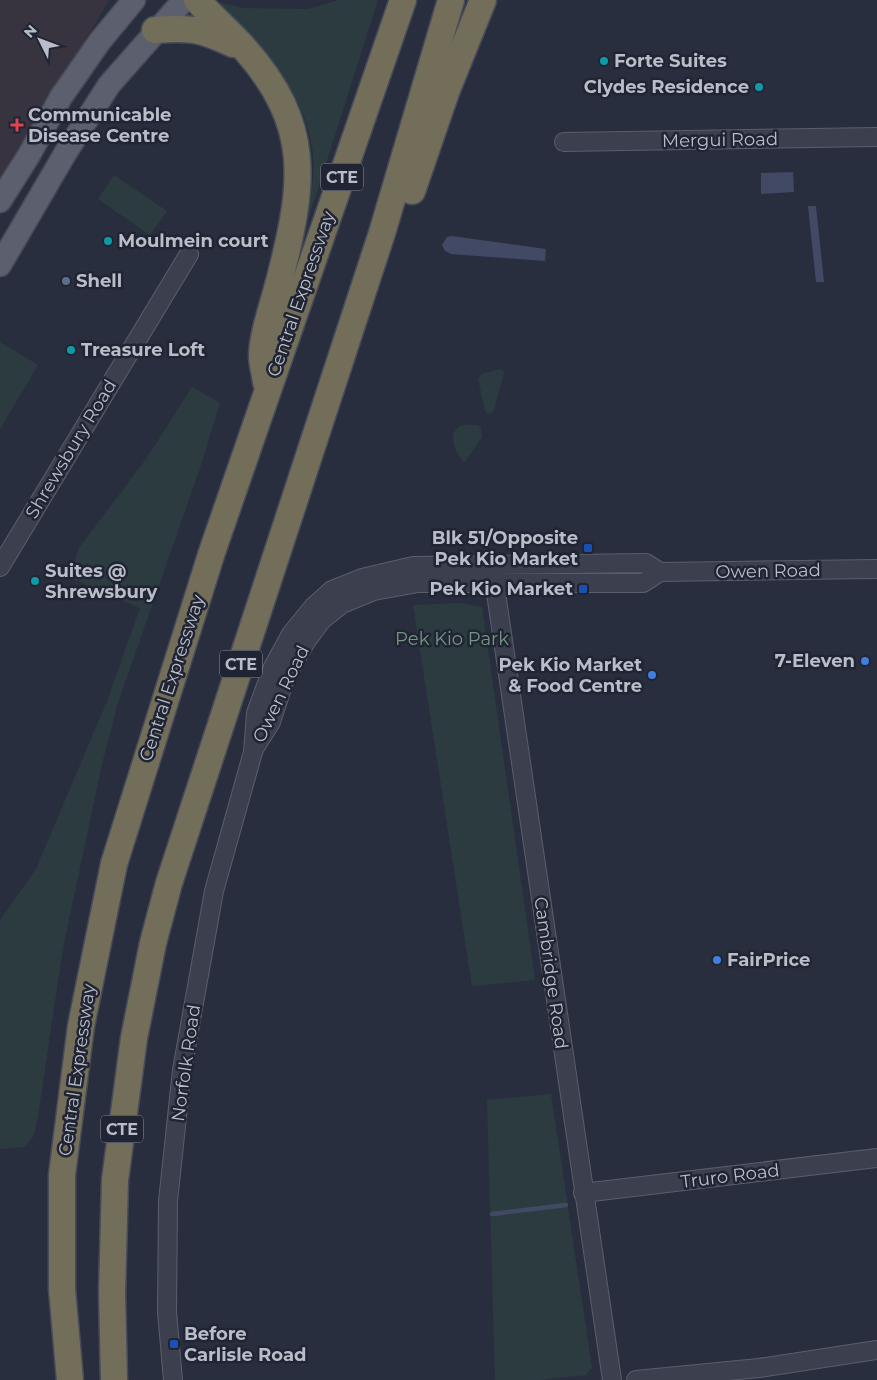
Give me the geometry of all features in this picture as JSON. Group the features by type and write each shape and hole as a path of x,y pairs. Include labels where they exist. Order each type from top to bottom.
{"highway":[{"path":"197,0 245,49 270,81 288,119 298,154 298,186 293,229 262,355 267,390"},
{"name":"Central Expressway","path":"70,1380 62,1289 62,1175 82,1016 117,854 212,552 403,0"},
{"name":"CTE","path":"114,1380 112,1293 115,1180 134,1038 153,943 169,883 382,233 451,0"},
{"path":"342,357 359,337 446,92 483,0"},
{"path":"155,30 184,28 203,30 245,49"}],"main road":[{"path":"0,202 29,155 61,96 100,41 134,0"},
{"path":"0,265 66,152 109,85 155,30 184,0"}],"street":[{"name":"Mergui Road","path":"564,142 877,137"},
{"name":"Shrewsbury Road","path":"0,567 189,254"},
{"name":"Owen Road","path":"253,752 256,713 273,667 291,634 313,607 332,590 362,578 414,566 494,574 646,563 660,572 877,569"},
{"name":"Cambridge Road","path":"494,574 612,1380"},
{"name":"Norfolk Road","path":"173,1380 167,1312 168,1201 182,1070 214,891 253,752"},
{"name":"Truro Road","path":"584,1193 877,1158"},
{"path":"636,1380 759,1374 877,1350"}],"shaded area":[{"name":"Communicable Disease Centre","path":"0,0 109,0 67,72 0,178"}],"green space":[{"path":"339,0 378,0 308,220 313,179 313,154 309,131 301,110 278,70 215,2 244,8 308,9"},
{"path":"114,175 167,211 150,235 98,199"},
{"path":"0,342 38,365 0,429"},
{"path":"500,369 504,372 494,411 488,414 485,411 478,379 482,374"},
{"path":"192,387 220,403 201,465 118,703 102,764 63,948 37,1122 33,1137 24,1147 0,1149 0,920 36,869 107,701 140,608 70,578 79,548 146,459"},
{"path":"477,425 481,428 482,437 465,462 456,450 453,439 454,434 460,426"},
{"name":"Pek Kio Park","path":"461,603 482,607 535,980 472,986 413,605"},
{"path":"551,1094 592,1368 586,1375 539,1380 495,1380 487,1100"}],"water":[{"path":"793,172 794,192 761,194 761,173"},
{"path":"808,206 816,206 824,282 816,282"},
{"path":"452,236 546,249 545,261 451,254 445,251 442,245 447,237"}],"waterway":[{"path":"492,1214 566,1205"}],"place":[{"name":"Forte Suites","path":"604,61"},
{"name":"Clydes Residence","path":"759,87"},
{"name":"Communicable Disease Centre","path":"17,125"},
{"name":"Moulmein court","path":"108,241"},
{"name":"Shell","path":"66,281"},
{"name":"Treasure Loft","path":"71,350"},
{"name":"Blk 51/Opposite Pek Kio Market","path":"588,548"},
{"name":"Suites @ Shrewsbury","path":"35,581"},
{"name":"Pek Kio Market","path":"583,589"},
{"name":"7-Eleven","path":"865,661"},
{"name":"Pek Kio Market & Food Centre","path":"652,675"},
{"name":"FairPrice","path":"717,960"},
{"name":"Before Carlisle Road","path":"174,1344"}]}
